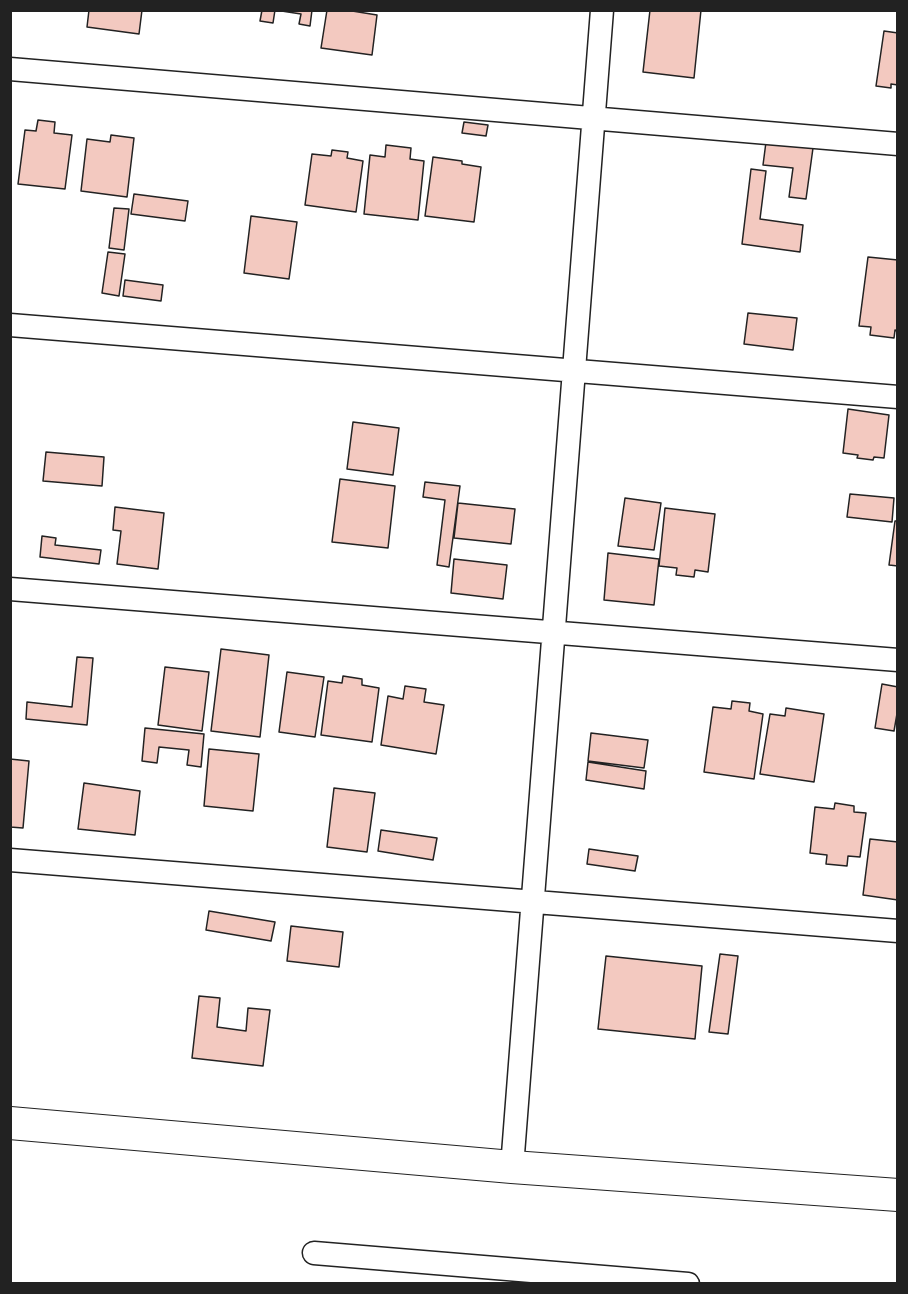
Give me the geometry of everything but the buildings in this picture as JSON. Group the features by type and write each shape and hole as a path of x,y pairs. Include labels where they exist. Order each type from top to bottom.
{"main road":[{"path":"10,1123 512,1167 897,1196"}],"street":[{"path":"512,1167 602,10"},
{"path":"10,69 897,144"},
{"path":"10,325 897,397"},
{"path":"10,589 897,660"},
{"path":"10,860 897,931"},
{"path":"314,1253 688,1284"}]}
